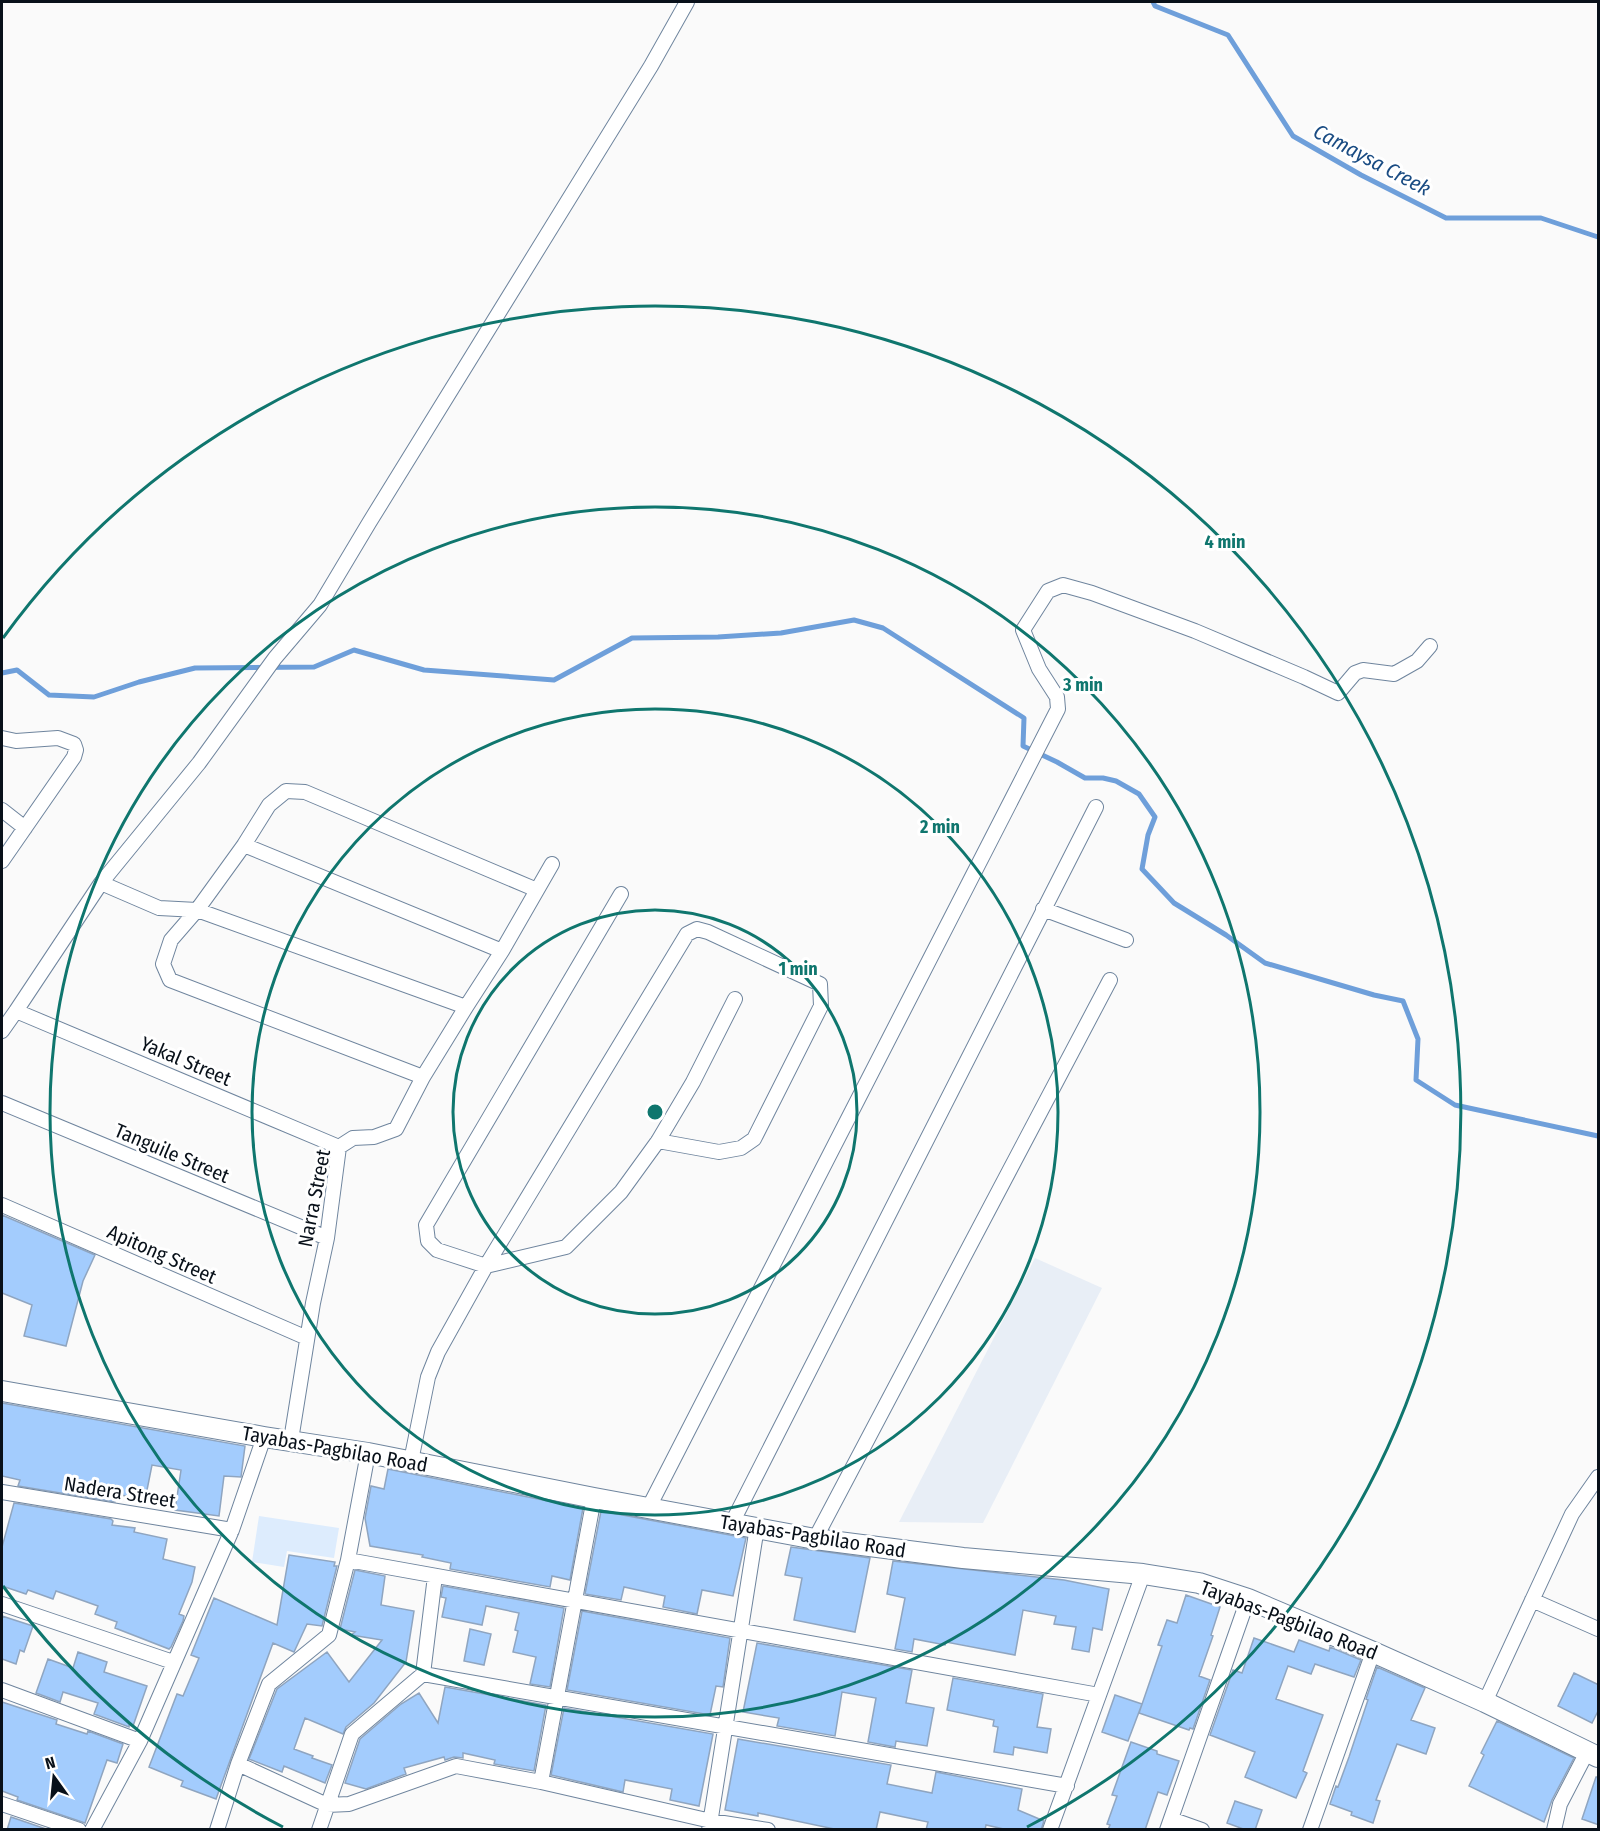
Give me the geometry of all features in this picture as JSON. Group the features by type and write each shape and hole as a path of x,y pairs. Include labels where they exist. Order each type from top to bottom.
{"main road":[{"name":"Tayabas-Pagbilao Road","path":"2,1391 368,1453 814,1539 963,1558 1143,1574 1199,1583 1248,1599 1373,1652 1593,1754"}],"street":[{"path":"2,1031 101,883 199,763 275,658 320,605 651,66 687,2"},
{"path":"649,1507 1058,709 1057,698 1039,669 1023,630 1048,591 1063,585 1092,593 1195,631 1304,676 1338,693 1355,673 1363,670 1394,674 1417,661 1430,646"},
{"path":"2,738 16,741 58,738 74,744 76,750 74,757 2,861"},
{"path":"423,1077 170,980 163,964 171,940 197,910 244,845 268,805 286,791 305,792 537,890"},
{"path":"732,1523 1096,807"},
{"path":"2,810 25,828"},
{"path":"244,845 502,951"},
{"name":"Narra Street","path":"291,1440 307,1338 327,1238 339,1147 353,1138 374,1137 396,1129 423,1077 502,951 552,864"},
{"path":"101,883 159,908 197,910 466,1007"},
{"path":"621,894 426,1225 428,1240 437,1250 486,1266 566,1247 621,1192 658,1141 693,1082 735,999"},
{"path":"1043,909 1126,940"},
{"path":"411,1461 428,1377 438,1352 486,1266 687,934 697,929 708,932 820,984 820,1006 754,1139 741,1148 719,1152 658,1141"},
{"path":"814,1539 1110,980"},
{"name":"Yakal Street","path":"16,1011 339,1147"},
{"name":"Tanguile Street","path":"2,1103 327,1238"},
{"name":"Apitong Street","path":"2,1205 307,1338"},
{"path":"92,1830 140,1741 232,1530 264,1437"},
{"path":"217,1830 238,1764 269,1684 329,1635 348,1560 368,1453"},
{"path":"1485,1702 1572,1514 1599,1477"},
{"name":"Nadera Street","path":"2,1496 232,1530"},
{"path":"541,1782 594,1498"},
{"path":"710,1825 757,1527"},
{"path":"348,1560 1099,1695"},
{"path":"1050,1830 1143,1574"},
{"path":"319,1830 352,1734 423,1674 435,1576"},
{"path":"1202,1830 1169,1824 1248,1599"},
{"path":"1532,1600 1599,1629"},
{"path":"2,1604 173,1662"},
{"path":"1310,1830 1373,1652"},
{"path":"423,1674 1067,1786"},
{"path":"2,1690 140,1741"},
{"path":"1554,1830 1560,1804 1593,1754"},
{"path":"238,1764 327,1805 349,1804 456,1766 541,1782 710,1825 768,1830"},
{"path":"2,1804 79,1830"}],"shaded area":[{"path":"1035,1258 1102,1288 983,1523 899,1522"},
{"path":"259,1516 339,1528 334,1558 287,1551 284,1567 252,1562"}],"building":[{"path":"2,1215 95,1255 83,1281 66,1346 24,1336 32,1305 2,1293"},
{"path":"2,1403 245,1446 241,1477 224,1476 219,1516 175,1510 181,1470 152,1465 145,1500 116,1494 115,1502 18,1486 20,1480 2,1476"},
{"path":"388,1469 583,1508 570,1580 552,1576 550,1587 450,1569 451,1563 422,1557 423,1555 370,1546 365,1518 371,1486 384,1489"},
{"path":"14,1503 111,1519 112,1525 135,1528 134,1532 167,1539 163,1559 195,1567 192,1582 179,1614 184,1616 183,1621 171,1647 169,1649 115,1628 117,1622 95,1614 98,1606 56,1591 53,1599 28,1590 26,1594 2,1586 2,1547"},
{"path":"601,1511 746,1538 733,1596 702,1590 697,1614 663,1607 665,1596 624,1587 621,1600 585,1594"},
{"path":"791,1547 870,1558 855,1632 794,1620 802,1578 785,1575"},
{"path":"289,1555 335,1562 334,1566 337,1566 322,1626 307,1624 294,1652 273,1643 216,1799 181,1786 183,1781 149,1767 177,1694 183,1696 199,1658 191,1655 214,1598 277,1625"},
{"path":"893,1561 1064,1580 1109,1589 1102,1630 1093,1628 1089,1652 1072,1649 1076,1627 1054,1624 1056,1616 1023,1610 1015,1655 946,1642 945,1645 914,1639 912,1652 895,1649 905,1598 887,1594"},
{"path":"355,1570 385,1576 381,1605 414,1611 406,1662 374,1703 346,1727 343,1734 305,1718 294,1749 332,1765 325,1783 284,1766 282,1772 249,1759 277,1689 327,1652 349,1682 382,1640 351,1635 355,1632 340,1629"},
{"path":"443,1586 564,1608 550,1687 530,1684 536,1657 513,1652 519,1613 486,1606 482,1625 442,1617 446,1598 441,1597"},
{"path":"1186,1595 1220,1607 1199,1676 1210,1680 1193,1729 1189,1730 1139,1713 1162,1646 1158,1645 1167,1620 1177,1623"},
{"path":"582,1611 730,1638 723,1687 716,1686 710,1715 567,1690"},
{"path":"2,1616 33,1626 24,1652 20,1650 16,1664 2,1659"},
{"path":"470,1629 491,1634 484,1665 464,1661"},
{"path":"1254,1638 1294,1652 1299,1640 1329,1651 1330,1647 1361,1660 1354,1677 1315,1664 1311,1674 1288,1666 1276,1699 1323,1715 1303,1771 1307,1773 1296,1798 1245,1777 1255,1752 1210,1735 1233,1670 1242,1673"},
{"path":"757,1643 912,1670 906,1703 934,1708 927,1746 896,1741 895,1747 868,1742 876,1698 842,1692 835,1736 777,1726 779,1718 743,1712"},
{"path":"78,1652 107,1662 104,1672 147,1686 133,1726 129,1725 129,1727 94,1714 98,1703 63,1692 60,1702 36,1693 48,1659 73,1668"},
{"path":"1377,1667 1425,1688 1411,1720 1435,1728 1426,1754 1397,1744 1376,1800 1380,1801 1373,1823 1330,1804 1349,1757"},
{"path":"1574,1673 1599,1685 1599,1709 1592,1723 1558,1706"},
{"path":"953,1678 1043,1694 1037,1727 1051,1729 1047,1753 1014,1747 1013,1755 994,1752 998,1727 993,1726 994,1720 947,1710"},
{"path":"445,1687 546,1705 534,1771 494,1764 495,1760 463,1753 463,1758 454,1757 445,1760 444,1757 404,1768 406,1774 366,1789 345,1783 360,1739 401,1704 419,1693 438,1723"},
{"path":"1115,1695 1142,1704 1128,1741 1102,1732"},
{"path":"2,1702 57,1720 56,1724 87,1734 88,1731 123,1744 117,1763 107,1760 85,1823 17,1800 18,1797 2,1791"},
{"path":"564,1708 713,1734 699,1806 670,1800 672,1789 625,1780 623,1792 551,1775"},
{"path":"1497,1721 1574,1758 1552,1800 1544,1822 1469,1786 1484,1755 1481,1753"},
{"path":"738,1739 891,1765 887,1784 932,1793 936,1772 1022,1789 1018,1810 1044,1821 1041,1830 1008,1830 986,1825 985,1830 926,1830 928,1822 880,1812 876,1830 839,1830 758,1813 758,1816 725,1810"},
{"path":"1131,1742 1179,1761 1167,1795 1158,1792 1145,1830 1108,1830 1110,1825 1107,1824 1117,1796 1112,1795"},
{"path":"1596,1777 1599,1777 1599,1825 1582,1819"},
{"path":"1235,1801 1262,1810 1255,1830 1246,1830 1227,1823"},
{"path":"11,1817 49,1830 7,1830"}],"waterway":[{"name":"Camaysa Creek","path":"1153,2 1155,6 1228,35 1293,136 1361,175 1446,218 1541,218 1598,237"},
{"path":"2,673 17,670 49,695 94,697 139,682 195,668 314,667 354,650 424,670 554,680 632,638 718,637 781,633 854,620 883,628 1024,718 1023,746 1085,778 1116,781 1139,794 1155,817 1148,835 1142,869 1174,903 1226,935 1265,963 1374,995 1403,1001 1418,1039 1416,1080 1455,1105 1598,1136"}]}
